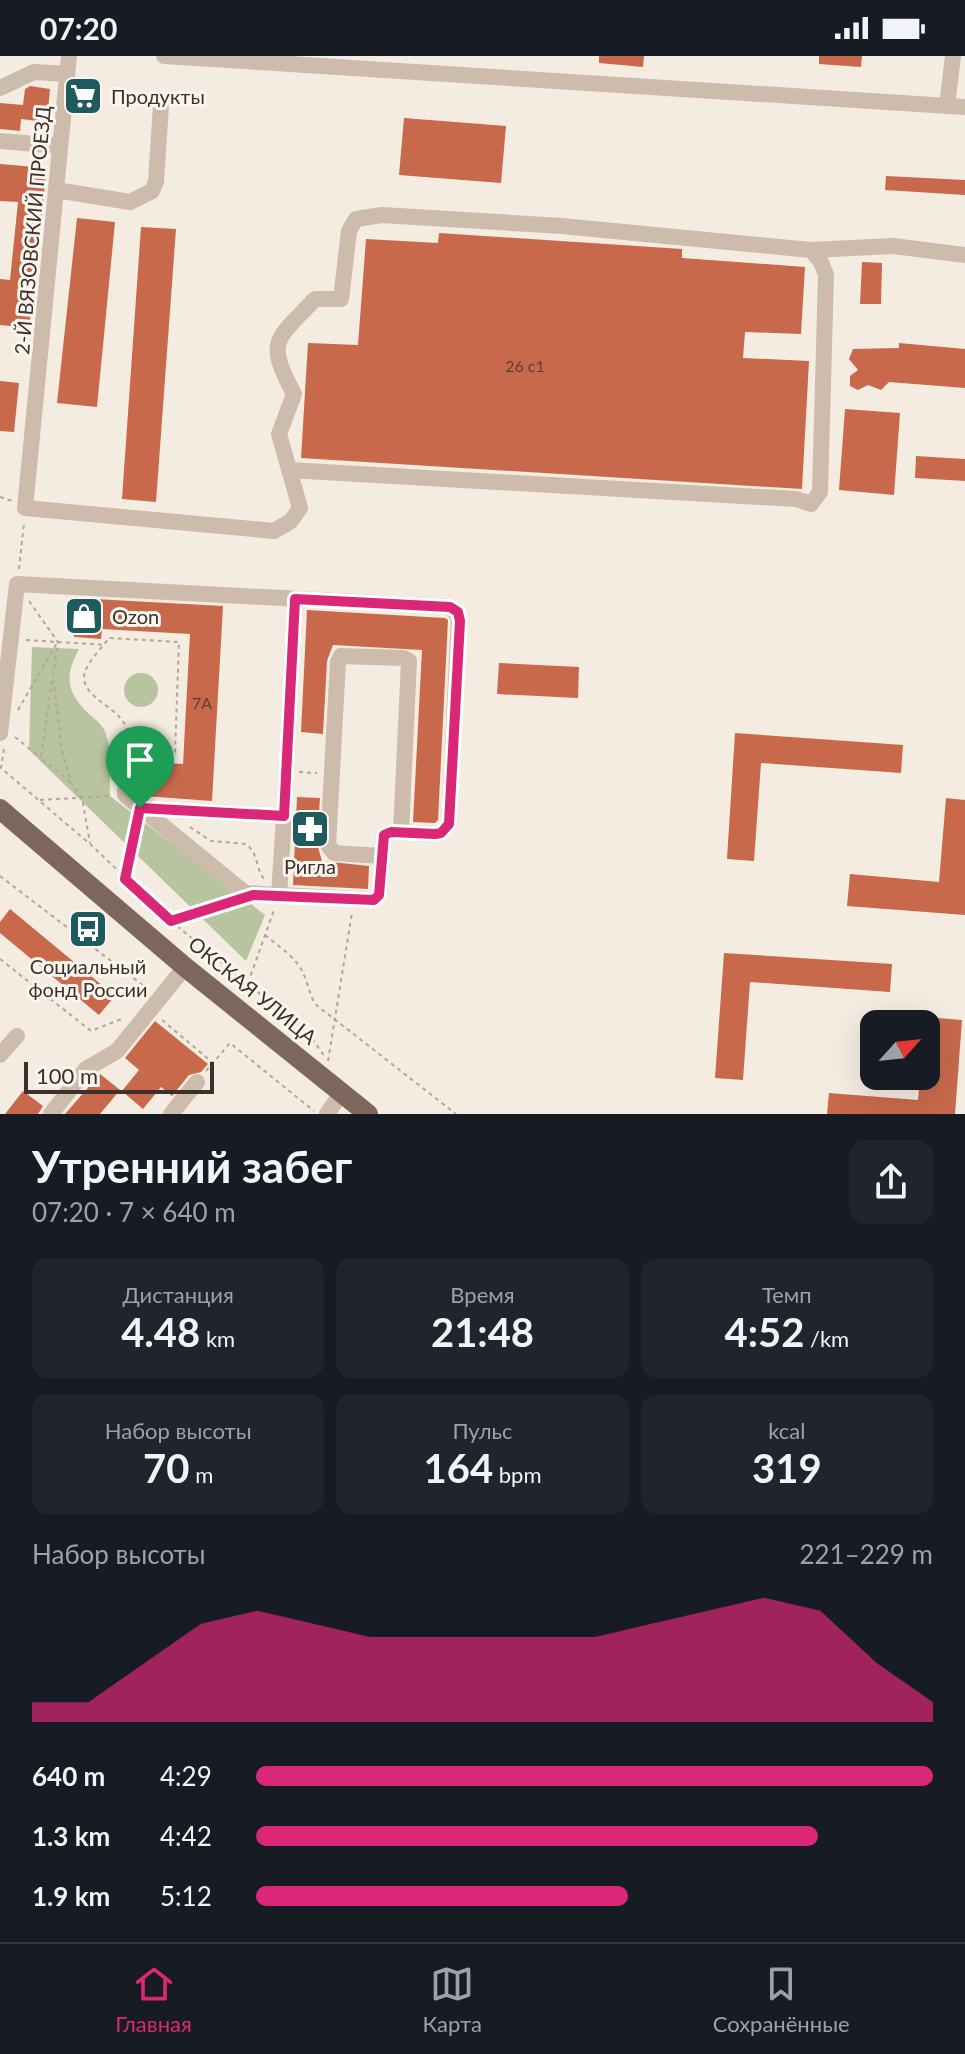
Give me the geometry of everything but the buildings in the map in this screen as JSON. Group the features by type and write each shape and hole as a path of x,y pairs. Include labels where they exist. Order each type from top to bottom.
{"main road":[{"name":"ОКСКАЯ УЛИЦА","path":"0,809 185,967 368,1114"}],"street":[{"name":"2-Й ВЯЗОВСКИЙ ПРОЕЗД","path":"25,508 69,56"},
{"path":"164,56 965,107"},
{"path":"947,106 953,56"},
{"path":"0,88 34,72 67,74"},
{"path":"56,190 130,202 152,191 156,182 161,105"},
{"path":"0,141 60,146"},
{"path":"25,508 274,531 291,521 300,508 279,434 294,394 277,361 279,338 315,299 341,299 349,231 356,219 382,215 562,226 811,250 893,246 965,255"},
{"path":"289,470 796,499 811,504 820,492 826,275 821,262 811,250"},
{"path":"4,736 18,578 450,607 459,616 449,824 441,833 391,832 384,835 374,900 253,895 240,890 125,795 127,757"},
{"path":"280,894 295,599"},
{"path":"381,856 334,853 329,849 338,662 341,656 403,658 409,661 401,832"},
{"path":"140,808 284,816"},
{"path":"51,1114 86,1069 117,1051 158,1013 185,967"},
{"path":"0,1055 17,1036"},
{"path":"171,1114 197,1082"},
{"path":"327,1114 342,1092"}],"path":[{"path":"25,508 18,578 58,642 41,758"},
{"path":"111,637 177,641 181,644 175,753 127,757 128,733 125,724 118,714 89,690 85,680 88,666 111,637"},
{"path":"18,639 105,645"},
{"path":"14,718 58,642"},
{"path":"53,676 62,752 72,784"},
{"path":"90,844 82,798 72,784 41,758 4,736 1,768 90,844 171,921 309,1034 328,1062 354,900"},
{"path":"286,771 327,773"},
{"path":"39,800 125,795"},
{"path":"125,879 140,808"},
{"path":"191,827 211,841 246,844 256,855 262,876 280,894 248,984"},
{"path":"0,876 213,1063"},
{"path":"171,921 253,895"},
{"path":"265,935 293,959 303,973 307,990 315,1004 456,1114"},
{"path":"0,959 91,1031 128,1017"},
{"path":"197,1082 230,1043 318,1114"}],"green space":[{"path":"32,647 79,649 71,668 70,684 76,699 106,734 110,757 110,796 265,915 246,961 29,750"},
{"path":"141,673 153,678 158,690 153,702 141,707 129,702 124,690 129,678"}],"place":[{"name":"Продукты","path":"83,96"},
{"name":"Ozon","path":"84,616"},
{"name":"Ригла","path":"310,829"},
{"name":"Социальный фонд России","path":"88,929"}],"route":[{"path":"295,599 450,607 458,612 449,824 441,833 391,832 384,835 379,895 374,900 253,895 171,921 125,879 140,808 284,816 295,599"}]}
